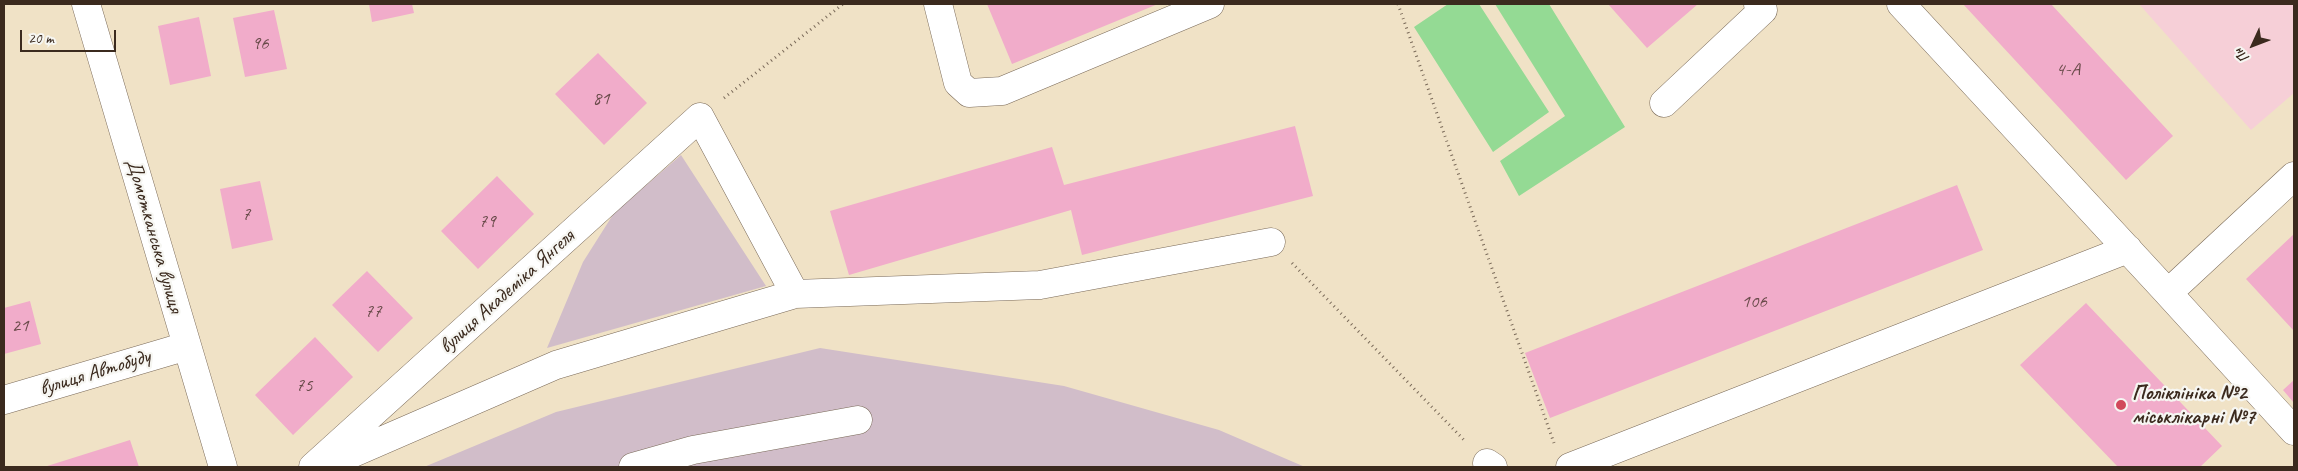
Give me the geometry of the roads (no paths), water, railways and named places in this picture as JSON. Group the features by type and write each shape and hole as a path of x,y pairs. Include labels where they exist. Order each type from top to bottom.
{"street":[{"name":"Домотканська вулиця","path":"86,4 223,467"},
{"path":"938,4 958,83 969,93 1002,90 1210,4"},
{"path":"1664,103 1763,10 1758,4"},
{"path":"1901,4 2294,431"},
{"name":"вулиця Академіка Янгеля","path":"313,467 700,117 795,294"},
{"path":"2168,293 2294,176"},
{"path":"321,467 556,365 795,294 1040,285 1271,242"},
{"path":"1563,458 2128,249"},
{"name":"вулиця Автобуду","path":"4,400 187,346"},
{"path":"633,467 693,450 858,420"}],"place":[{"name":"Поліклініка №2 міськлікарні №7","path":"2121,405"}]}
